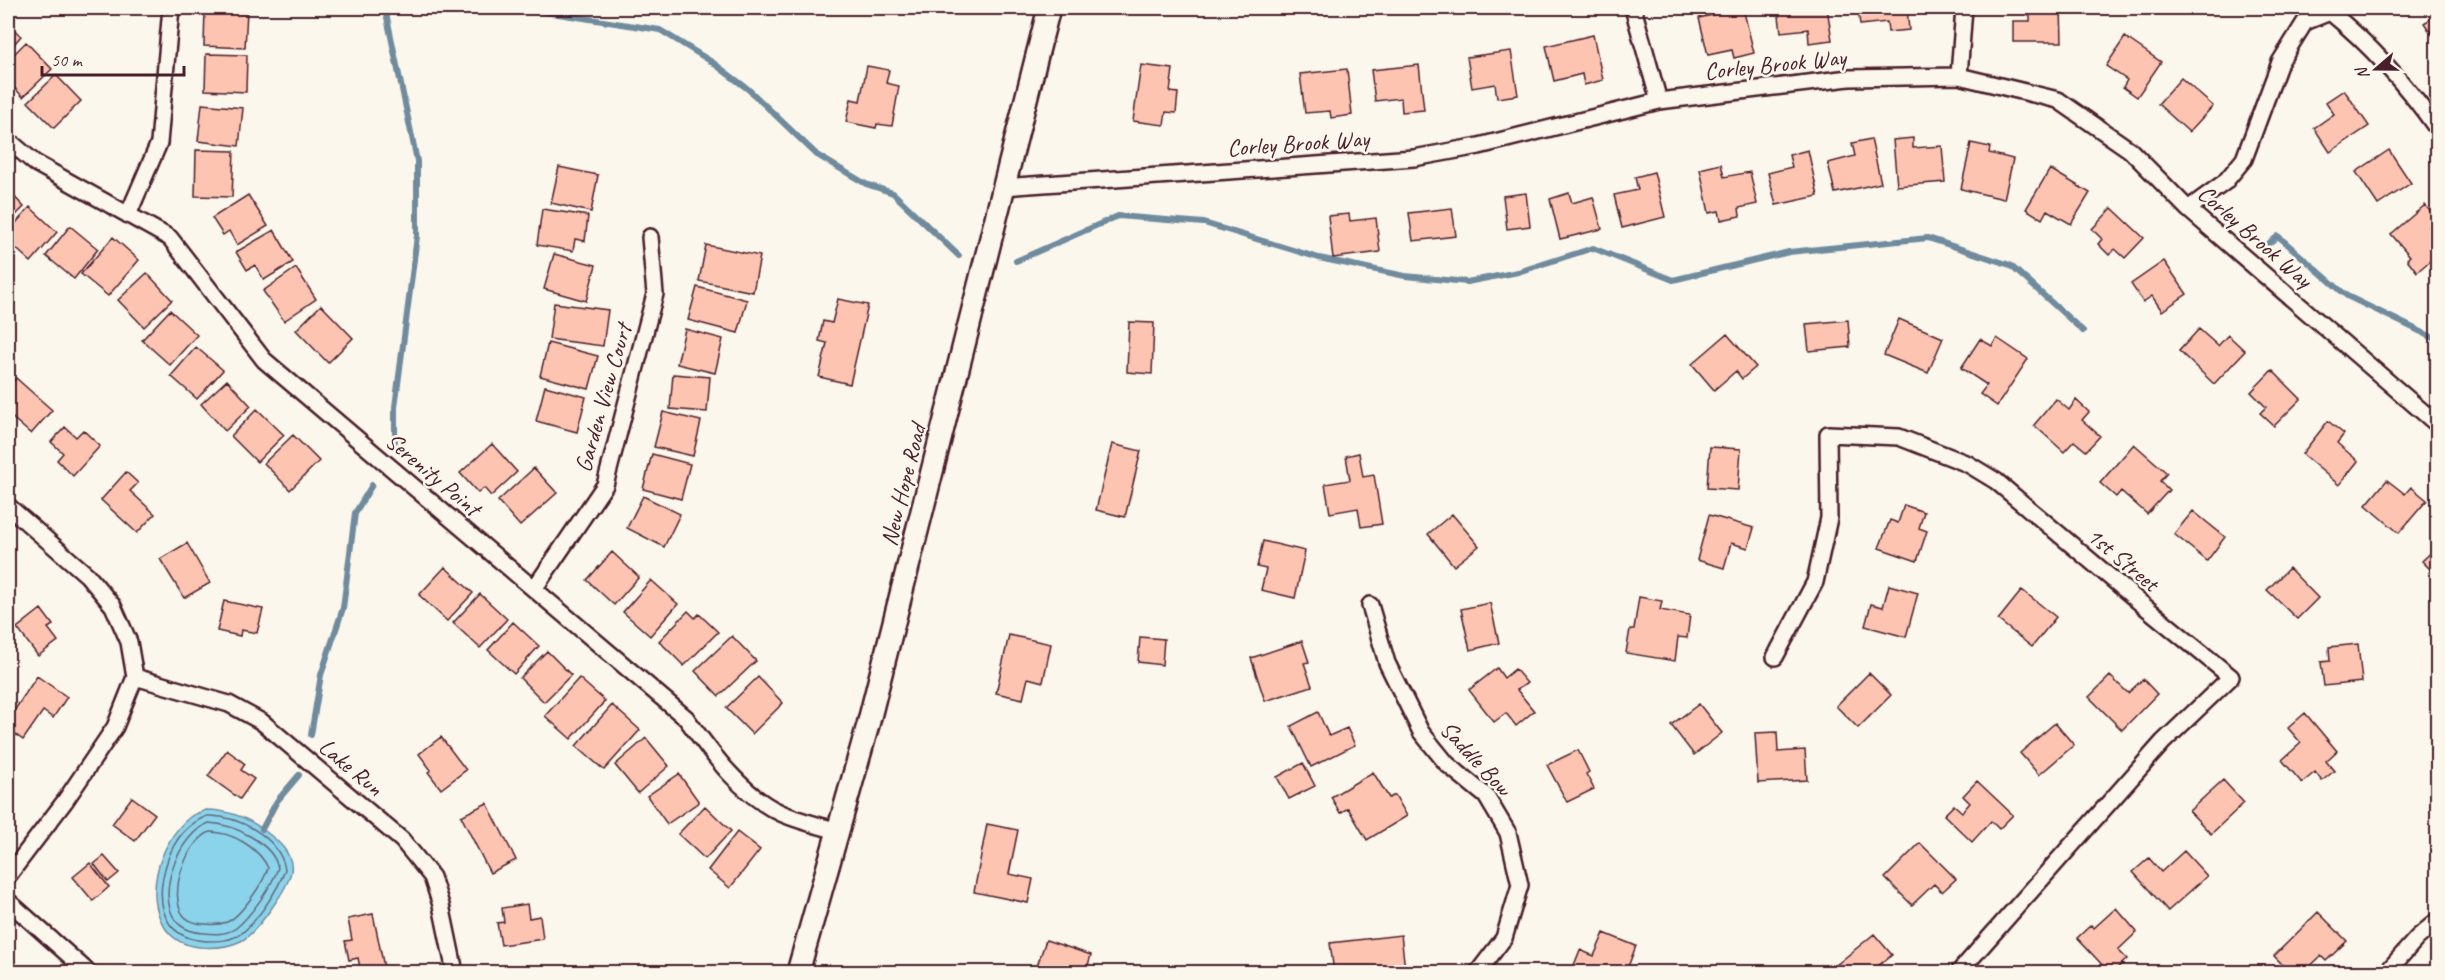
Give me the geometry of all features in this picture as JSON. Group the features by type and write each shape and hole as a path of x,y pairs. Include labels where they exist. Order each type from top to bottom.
{"street":[{"path":"128,215 159,143 171,8"},
{"name":"New Hope Road","path":"798,972 839,831 934,467 1049,8"},
{"path":"1633,8 1659,100"},
{"path":"1959,76 1964,8"},
{"path":"2188,209 2225,182 2244,159 2280,62 2305,22 2330,12 2353,30 2387,66 2438,130"},
{"name":"Corley Brook Way","path":"1003,187 1414,158 1479,146 1659,100 1850,78 1959,76 2058,100 2130,150 2188,209 2438,425"},
{"name":"Serenity Point","path":"8,140 35,163 170,238 264,360 686,718 739,784 778,812 839,831"},
{"name":"Garden View Court","path":"534,589 605,484 655,294 650,237"},
{"name":"1st Street","path":"1774,657 1815,582 1829,518 1828,434 1899,437 1978,469 1996,481 2231,677 2163,742 1959,972"},
{"path":"8,506 87,575 113,606 129,642 135,677 116,727 65,801 8,876"},
{"name":"Saddle Bow","path":"1370,606 1387,663 1420,732 1447,764 1486,795 1508,833 1520,885 1504,938 1478,972"},
{"name":"Lake Run","path":"135,677 229,704 262,723 402,840 432,877 441,905 456,972"},
{"path":"8,901 88,972"},
{"path":"2387,972 2417,938 2438,920"}],"water":[{"path":"206,810 230,813 258,826 284,848 291,865 289,879 284,888 254,930 241,941 215,947 195,946 178,940 171,935 162,922 156,907 157,874 169,842 190,817"}],"building":[{"path":"1743,8 1754,53 1734,58 1732,50 1708,55 1699,18"},
{"path":"1778,8 1827,8 1832,40 1809,43 1808,29 1781,32"},
{"path":"1858,8 1907,8 1909,30 1888,32 1887,22 1860,25"},
{"path":"2030,8 2061,8 2062,42 2013,42 2013,21 2030,21"},
{"path":"205,9 247,11 245,48 204,46"},
{"path":"2438,14 2438,43 2424,23"},
{"path":"8,24 21,36 8,51"},
{"path":"1593,35 1603,80 1584,85 1582,74 1554,81 1546,46"},
{"path":"2125,37 2161,62 2137,97 2123,87 2127,80 2106,66"},
{"path":"26,42 52,69 23,97 8,81 8,60"},
{"path":"1511,51 1518,95 1497,98 1495,84 1472,88 1467,57"},
{"path":"206,54 247,55 246,92 205,90"},
{"path":"1141,65 1173,69 1170,92 1178,93 1176,113 1166,112 1164,125 1133,121"},
{"path":"1419,65 1424,110 1402,112 1401,98 1375,101 1371,70"},
{"path":"867,66 889,70 886,83 899,86 892,126 877,124 876,128 846,122 851,99 860,101"},
{"path":"1347,69 1352,115 1331,118 1330,111 1305,113 1300,74"},
{"path":"56,75 81,101 54,128 28,102"},
{"path":"2181,78 2213,106 2189,132 2158,104"},
{"path":"2344,90 2369,126 2330,152 2314,128 2334,114 2326,102"},
{"path":"202,104 243,108 239,146 198,141"},
{"path":"1913,138 1913,148 1942,146 1945,182 1897,186 1893,140"},
{"path":"1871,139 1881,183 1835,193 1828,163 1855,156 1852,143"},
{"path":"1971,143 1990,147 1989,153 2013,159 2004,199 1961,189"},
{"path":"196,150 234,151 232,197 195,196"},
{"path":"1808,150 1818,196 1776,205 1768,173 1792,167 1789,155"},
{"path":"2389,150 2411,183 2378,205 2356,172"},
{"path":"1721,164 1724,177 1750,172 1757,204 1739,208 1740,216 1721,220 1719,211 1709,213 1700,169"},
{"path":"559,167 598,175 591,212 551,203"},
{"path":"2050,169 2090,193 2071,224 2047,210 2042,219 2026,209"},
{"path":"1654,172 1665,217 1622,228 1614,195 1638,190 1635,177"},
{"path":"8,190 24,207 8,223"},
{"path":"1526,193 1530,226 1507,229 1503,196"},
{"path":"1569,193 1572,203 1593,197 1602,229 1560,239 1550,199"},
{"path":"248,195 268,226 237,245 229,231 223,235 212,218"},
{"path":"2425,205 2437,220 2429,227 2438,236 2438,254 2417,272 2407,259 2410,256 2391,234"},
{"path":"30,207 57,232 31,262 8,241 8,232"},
{"path":"1452,208 1456,236 1413,241 1409,213"},
{"path":"2112,208 2144,238 2125,258 2115,249 2109,255 2098,244 2102,239 2092,229"},
{"path":"542,209 588,216 585,241 575,239 573,251 537,245"},
{"path":"1349,214 1350,221 1376,218 1380,252 1333,258 1328,216"},
{"path":"70,226 98,249 74,279 46,256"},
{"path":"274,230 293,262 264,280 255,265 247,270 236,252"},
{"path":"113,237 139,260 108,296 81,274"},
{"path":"706,245 760,256 753,292 699,281"},
{"path":"554,254 596,265 586,301 544,289"},
{"path":"2164,261 2187,294 2162,311 2152,296 2143,302 2131,284"},
{"path":"296,268 316,299 284,321 263,291"},
{"path":"147,273 172,300 144,327 118,300"},
{"path":"697,287 747,300 738,333 688,320"},
{"path":"838,299 868,305 850,384 819,377 827,343 819,341 823,321 832,323"},
{"path":"554,303 608,310 603,346 549,339"},
{"path":"321,305 353,338 328,363 296,330"},
{"path":"170,310 197,335 170,365 142,340"},
{"path":"1899,319 1943,338 1928,373 1884,355"},
{"path":"1848,320 1850,347 1809,351 1806,324"},
{"path":"1129,322 1154,323 1152,374 1127,372"},
{"path":"685,329 723,339 715,373 677,364"},
{"path":"2199,329 2218,346 2228,335 2245,351 2214,384 2179,351"},
{"path":"1727,334 1756,367 1742,379 1736,371 1714,390 1692,364"},
{"path":"1997,338 2028,359 1997,406 1980,394 1987,385 1961,368 1980,339 1992,346"},
{"path":"548,343 598,356 589,389 540,376"},
{"path":"196,347 223,370 197,399 171,376"},
{"path":"2272,370 2301,399 2274,426 2260,413 2266,407 2251,392"},
{"path":"673,374 710,377 707,412 670,409"},
{"path":"16,378 52,410 31,434 9,415 8,417 8,388"},
{"path":"227,380 251,406 225,431 201,404"},
{"path":"545,386 586,397 577,432 536,421"},
{"path":"2056,399 2069,410 2076,400 2089,412 2082,420 2100,436 2086,451 2074,441 2064,452 2034,425"},
{"path":"257,409 284,435 257,462 231,436"},
{"path":"663,412 701,421 693,456 654,447"},
{"path":"2328,421 2344,434 2337,443 2358,461 2339,485 2302,454"},
{"path":"65,427 76,437 83,430 100,446 73,476 57,460 63,453 51,442"},
{"path":"293,435 319,461 290,490 264,463"},
{"path":"492,444 517,472 491,496 484,488 478,493 460,473"},
{"path":"1112,444 1141,451 1125,517 1096,510"},
{"path":"2134,444 2167,473 2160,481 2169,490 2147,514 2121,491 2116,497 2100,483"},
{"path":"1710,447 1741,449 1738,490 1707,488"},
{"path":"1359,453 1363,477 1374,475 1382,524 1361,527 1358,508 1330,513 1325,484 1350,480 1346,456"},
{"path":"652,454 690,464 681,499 643,489"},
{"path":"534,468 557,493 520,526 498,501"},
{"path":"126,472 138,483 130,491 155,514 137,533 101,500"},
{"path":"2387,480 2405,494 2411,487 2427,500 2399,533 2366,505"},
{"path":"643,496 680,514 664,547 627,528"},
{"path":"1904,505 1924,512 1919,528 1927,531 1917,561 1879,548 1890,520 1898,523"},
{"path":"2193,511 2225,537 2207,561 2174,534"},
{"path":"1452,514 1479,546 1454,566 1428,534"},
{"path":"1709,515 1754,528 1748,548 1731,543 1724,568 1697,560"},
{"path":"1263,541 1305,551 1295,598 1261,590 1266,569 1257,567"},
{"path":"187,543 210,583 184,598 160,559"},
{"path":"2438,546 2438,574 2436,575 2422,561"},
{"path":"612,552 639,577 614,605 587,580"},
{"path":"445,567 473,593 447,621 419,595"},
{"path":"2289,568 2318,598 2297,619 2267,590"},
{"path":"651,580 678,604 650,636 623,612"},
{"path":"1889,585 1918,593 1906,637 1865,626 1871,604 1883,607"},
{"path":"2022,590 2056,617 2032,647 1998,620"},
{"path":"480,594 507,619 480,648 453,623"},
{"path":"1639,597 1662,601 1660,610 1690,615 1687,638 1678,637 1675,661 1626,653 1630,629 1634,629"},
{"path":"224,601 263,609 257,633 241,630 240,636 217,631"},
{"path":"1490,603 1499,643 1470,650 1461,609"},
{"path":"41,609 53,625 48,628 58,641 38,656 17,628"},
{"path":"688,611 695,618 699,614 718,632 684,666 659,641"},
{"path":"513,622 539,646 514,674 488,650"},
{"path":"1009,635 1051,644 1043,682 1028,678 1023,699 996,693"},
{"path":"732,636 756,661 719,696 695,671"},
{"path":"1140,637 1164,639 1162,665 1138,662"},
{"path":"1302,641 1309,662 1304,663 1312,686 1265,701 1251,658"},
{"path":"2358,644 2362,682 2324,686 2321,662 2330,661 2329,647"},
{"path":"547,651 571,675 544,702 520,678"},
{"path":"1497,668 1504,678 1515,669 1527,683 1517,690 1534,711 1516,726 1506,713 1494,722 1469,690"},
{"path":"1869,673 1891,695 1858,728 1836,706"},
{"path":"37,676 67,697 53,718 43,711 23,740 8,729 8,720"},
{"path":"2110,676 2128,693 2143,679 2157,694 2122,730 2089,697"},
{"path":"758,677 783,703 752,734 726,708"},
{"path":"579,678 605,701 571,739 545,716"},
{"path":"1699,704 1722,733 1694,755 1671,725"},
{"path":"612,705 640,730 604,770 576,746"},
{"path":"1318,712 1329,736 1347,728 1355,745 1311,767 1291,726"},
{"path":"2305,713 2337,751 2326,761 2334,771 2322,781 2315,772 2302,783 2282,760 2301,743 2288,728"},
{"path":"2055,723 2074,745 2039,775 2020,753"},
{"path":"1777,732 1778,752 1805,750 1807,780 1758,783 1755,733"},
{"path":"441,737 466,770 441,789 428,772 431,770 419,754"},
{"path":"646,738 669,766 638,793 615,765"},
{"path":"227,750 245,764 241,770 254,779 240,799 208,776"},
{"path":"1578,750 1589,772 1586,774 1594,789 1567,802 1547,765"},
{"path":"1303,763 1315,786 1289,799 1277,777"},
{"path":"1373,772 1389,798 1395,795 1407,816 1367,840 1348,808 1340,813 1331,797"},
{"path":"679,774 699,802 667,824 647,796"},
{"path":"2223,780 2244,803 2211,834 2189,811"},
{"path":"1977,781 2013,815 1999,829 1991,821 1972,842 1944,815 1954,805 1962,812 1970,803 1963,796"},
{"path":"132,797 155,814 135,841 112,824"},
{"path":"487,803 516,860 490,873 461,816"},
{"path":"705,806 731,831 705,859 678,834"},
{"path":"987,824 1018,830 1009,874 1033,879 1028,903 974,892"},
{"path":"737,832 760,850 730,888 708,870"},
{"path":"1920,843 1956,879 1942,892 1934,884 1912,905 1885,878"},
{"path":"2184,851 2207,876 2168,911 2133,872 2149,858 2161,872"},
{"path":"104,856 119,873 108,882 94,864"},
{"path":"90,863 109,887 93,901 73,877"},
{"path":"527,904 529,918 540,916 543,939 501,945 497,923 504,922 502,908"},
{"path":"2116,908 2137,932 2118,950 2127,959 2113,972 2109,972 2077,938 2091,925 2094,928"},
{"path":"2318,912 2347,941 2326,961 2321,956 2304,972 2290,972 2274,956"},
{"path":"373,914 385,972 361,972 358,958 349,960 345,941 352,940 348,919"},
{"path":"1604,933 1636,946 1626,972 1572,970 1580,950 1594,956"},
{"path":"1874,934 1892,955 1870,972 1841,972 1835,966"},
{"path":"1401,935 1405,969 1334,972 1330,943"},
{"path":"1046,940 1091,955 1086,972 1035,972"}],"waterway":[{"path":"385,8 417,161 417,236 395,407 395,441"},
{"path":"520,8 660,30 712,62 748,89 817,155 866,184 893,193 959,256"},
{"path":"1016,261 1118,216 1204,223 1319,258 1405,276 1467,282 1518,272 1593,248 1673,280 1789,252 1928,238 2010,265 2083,331"},
{"path":"2268,244 2278,236 2347,296 2438,340"},
{"path":"311,735 321,675 343,608 355,513 372,485"},
{"path":"262,829 277,801 299,775"}]}
